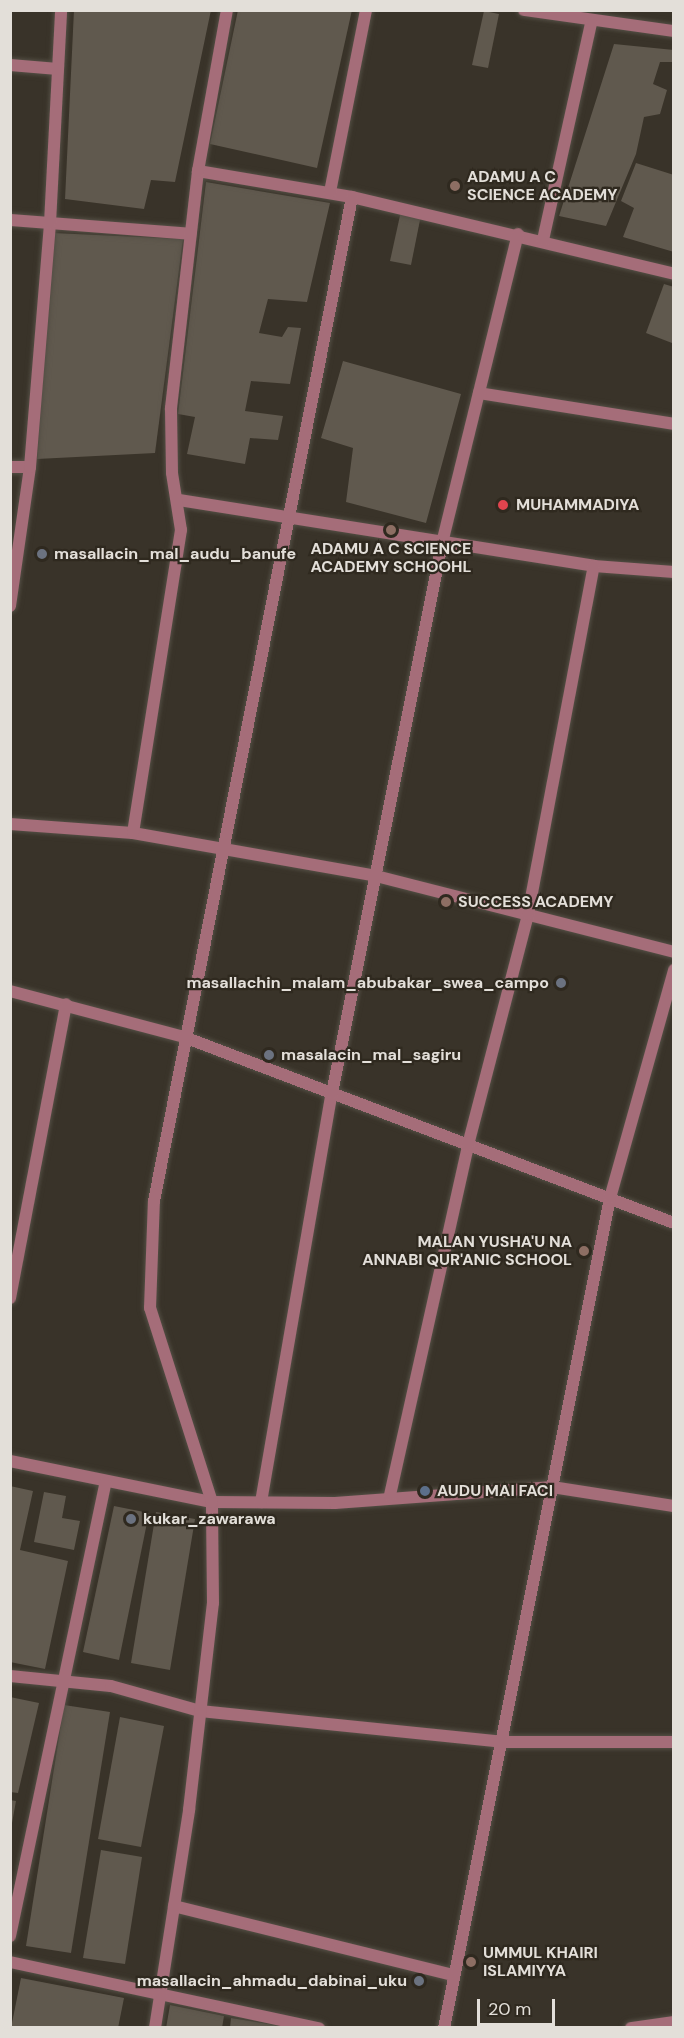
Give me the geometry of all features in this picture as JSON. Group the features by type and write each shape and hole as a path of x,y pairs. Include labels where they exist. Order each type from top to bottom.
{"street":[{"path":"10,606 30,467 50,223 61,10"},
{"path":"133,833 181,530 179,501 172,473 171,408 198,171 227,10"},
{"path":"330,192 366,10"},
{"path":"524,10 591,24 674,31"},
{"path":"543,240 591,24"},
{"path":"10,65 58,69"},
{"path":"198,171 352,196 543,240 674,274"},
{"path":"155,2028 174,1906 213,1603 212,1502 150,1308 153,1201 222,847 291,517 352,196"},
{"path":"10,219 190,234"},
{"path":"261,1502 332,1093 443,539 518,234"},
{"path":"479,393 674,424"},
{"path":"10,467 30,467"},
{"path":"179,501 443,539 594,566 674,572"},
{"path":"390,1495 468,1145 528,914 594,566"},
{"path":"10,824 133,833 376,876 674,952"},
{"path":"444,2028 453,1975 504,1742 610,1198 674,970"},
{"path":"10,991 184,1037 674,1223"},
{"path":"10,1298 66,1004"},
{"path":"10,1461 212,1502 335,1503 390,1495 552,1487 674,1506"},
{"path":"10,1936 61,1680 106,1481"},
{"path":"10,1676 111,1686 200,1711 504,1742 674,1742"},
{"path":"174,1906 453,1975"},
{"path":"10,1962 161,1991 319,2028"},
{"path":"631,2028 674,2022"}],"building":[{"path":"74,10 211,10 175,182 151,180 144,209 65,199"},
{"path":"238,10 352,10 317,168 210,144"},
{"path":"484,11 499,14 488,68 472,65"},
{"path":"614,44 674,50 674,62 660,62 653,84 667,90 660,114 644,117 636,154 606,226 559,216"},
{"path":"636,163 674,175 674,252 623,237 634,208 621,201"},
{"path":"206,182 330,203 307,302 268,299 259,333 282,337 288,327 301,328 290,384 251,381 245,411 283,416 278,440 250,438 245,464 187,454 195,417 178,414"},
{"path":"401,211 421,215 411,265 390,261"},
{"path":"53,233 183,239 155,453 37,459"},
{"path":"664,284 674,287 672,343 646,333"},
{"path":"343,361 461,394 426,523 346,502 353,448 321,438"},
{"path":"10,1486 33,1491 20,1550 68,1561 45,1669 10,1662"},
{"path":"44,1492 66,1496 62,1518 80,1521 74,1550 34,1542"},
{"path":"114,1506 149,1513 119,1660 83,1652"},
{"path":"156,1512 195,1519 170,1670 131,1663"},
{"path":"10,1697 39,1703 18,1793 10,1792"},
{"path":"64,1705 110,1712 71,1953 26,1946"},
{"path":"120,1717 164,1726 141,1847 98,1839"},
{"path":"10,1800 16,1801 12,1823 10,1823"},
{"path":"101,1850 142,1857 125,1964 83,1958"},
{"path":"21,1978 124,1998 118,2028 11,2028"},
{"path":"170,2005 224,2016 222,2028 166,2028"},
{"path":"231,2018 281,2026 281,2028 230,2028"}],"place":[{"name":"ADAMU A C SCIENCE ACADEMY","path":"455,186"},
{"name":"MUHAMMADIYA","path":"503,505"},
{"name":"ADAMU A C SCIENCE ACADEMY SCHOOHL","path":"391,530"},
{"name":"masallacin_mal_audu_banufe","path":"42,554"},
{"name":"SUCCESS ACADEMY","path":"446,902"},
{"name":"masallachin_malam_abubakar_swea_campo","path":"561,983"},
{"name":"masalacin_mal_sagiru","path":"269,1055"},
{"name":"MALAN YUSHA'U NA ANNABI QUR'ANIC SCHOOL","path":"584,1251"},
{"name":"AUDU MAI FACI","path":"425,1491"},
{"name":"kukar_zawarawa","path":"131,1519"},
{"name":"UMMUL KHAIRI ISLAMIYYA","path":"471,1962"},
{"name":"masallacin_ahmadu_dabinai_uku","path":"419,1981"}]}
